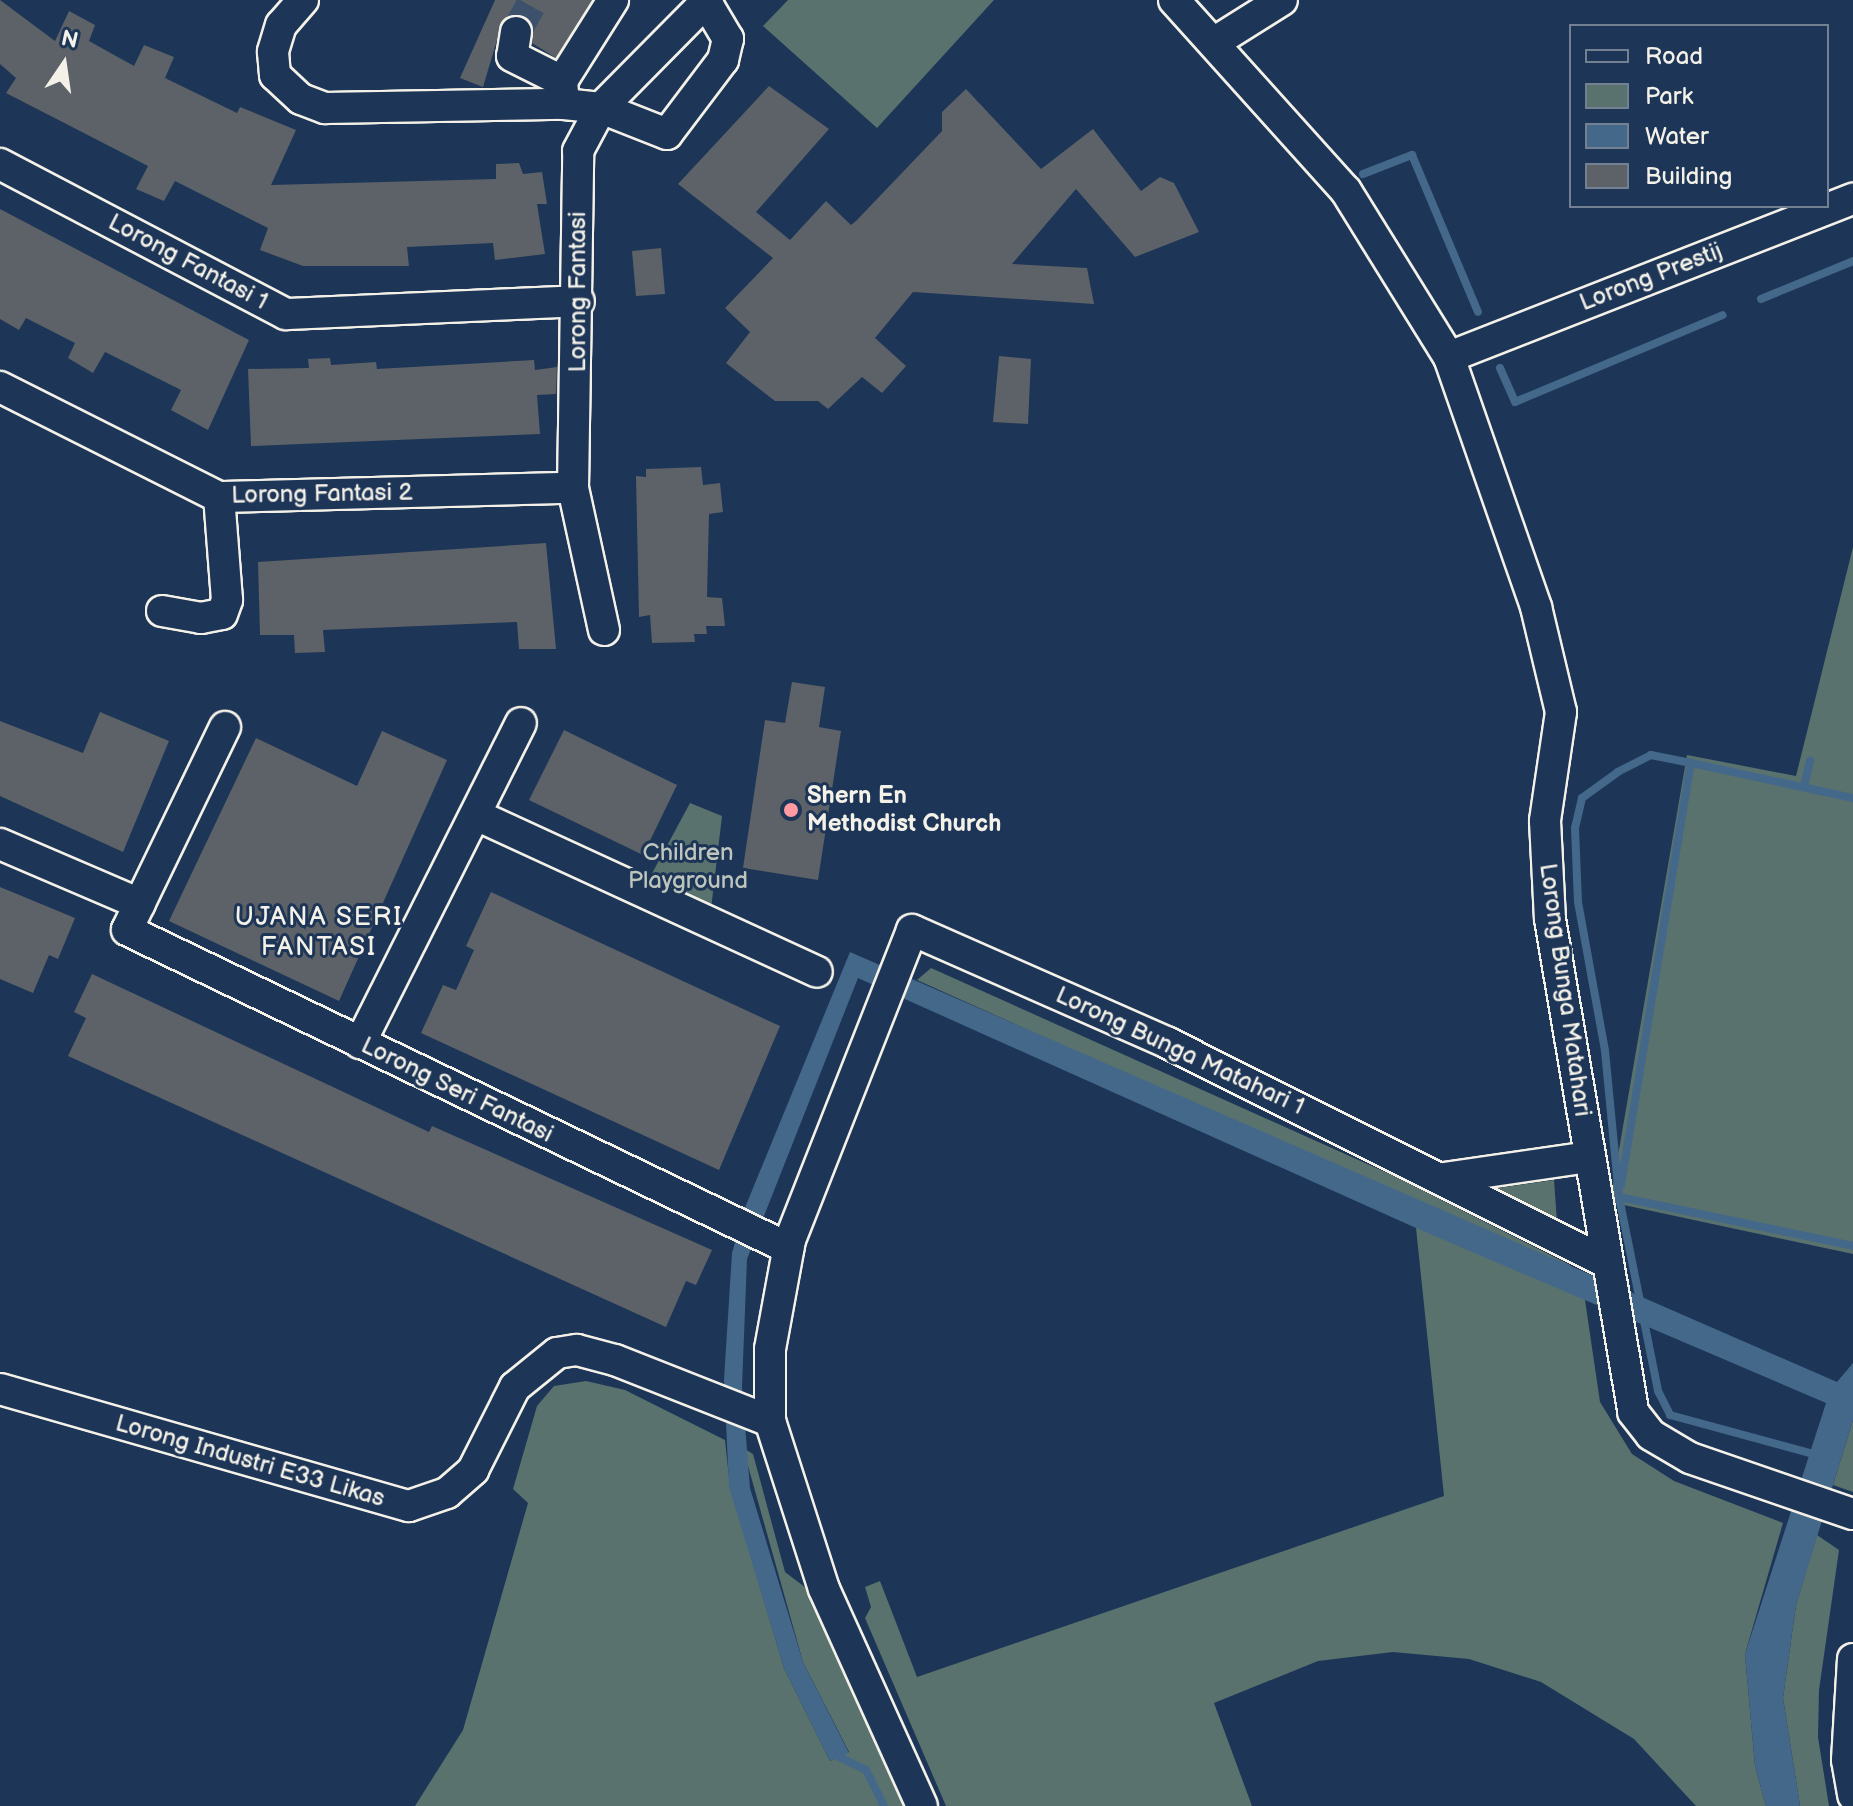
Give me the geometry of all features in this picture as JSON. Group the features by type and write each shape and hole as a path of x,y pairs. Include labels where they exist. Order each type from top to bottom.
{"street":[{"path":"303,0 281,25 273,52 275,75 301,99 352,112 563,93"},
{"path":"563,93 613,0"},
{"name":"Lorong Bunga Matahari","path":"1174,0 1346,191 1449,357 1553,658 1561,712 1544,864 1624,1386 1651,1435 1690,1458 1844,1510"},
{"path":"1215,42 1282,0"},
{"path":"516,32 512,56 563,93 667,134 723,60 728,39 707,1"},
{"name":"Lorong Fantasi","path":"604,630 573,488 579,301 578,151 601,108 707,1"},
{"name":"Lorong Fantasi 1","path":"0,164 286,314 579,301"},
{"name":"Lorong Prestij","path":"1449,357 1853,199"},
{"name":"Lorong Fantasi 2","path":"0,387 219,497 573,488"},
{"path":"162,611 201,618 222,614 227,600 219,497"},
{"path":"360,1043 521,723"},
{"path":"134,917 225,727"},
{"path":"476,815 817,972"},
{"name":"Lorong Seri Fantasi","path":"0,844 360,1043 788,1248"},
{"name":"Lorong Bunga Matahari 1","path":"788,1248 807,1185 888,995 912,930 1168,1043 1445,1178 1603,1261"},
{"path":"1445,1178 1589,1157"},
{"path":"788,1248 759,1418 824,1589 922,1806"},
{"name":"Lorong Industri E33 Likas","path":"0,1389 409,1506 447,1493 473,1470 515,1387 557,1353 577,1350 615,1360 759,1418"},
{"path":"1853,1659 1847,1760 1853,1795"}],"green space":[{"path":"788,0 994,0 877,128 763,26"},
{"path":"1853,547 1853,1254 1610,1202 1687,755 1796,776"},
{"name":"Children Playground","path":"690,803 722,816 711,909 649,879"},
{"path":"931,968 1394,1176 1570,1265 1585,1300 1600,1402 1632,1454 1674,1481 1783,1523 1745,1654 1755,1766 1766,1806 1696,1806 1634,1739 1541,1682 1469,1659 1393,1652 1318,1661 1214,1703 1252,1806 946,1806 865,1618 871,1607 865,1587 880,1581 917,1677 1444,1496 1416,1228 1425,1208 917,980"},
{"path":"1554,1180 1557,1222 1491,1189"},
{"path":"586,1381 625,1390 725,1440 730,1487 784,1668 830,1761 849,1752 803,1662 743,1448 753,1454 785,1572 810,1591 905,1806 415,1806 463,1730 528,1503 513,1489 537,1406 554,1386"},
{"path":"1853,1420 1853,1492 1833,1485"},
{"path":"1817,1535 1839,1550 1819,1690 1818,1737 1829,1806 1800,1806 1783,1698 1796,1605"}],"water":[{"path":"850,952 1837,1382 1853,1363 1853,1420 1796,1605 1783,1698 1800,1806 1766,1806 1755,1766 1745,1654 1826,1403 1416,1228 858,978 747,1259 742,1387 750,1488 803,1662 849,1753 830,1761 784,1668 729,1487 724,1380 732,1253 744,1210"}],"building":[{"path":"0,0 55,41 69,11 95,25 89,41 134,66 144,45 174,57 165,78 237,113 240,107 296,130 271,185 496,179 496,164 519,163 523,174 542,172 547,204 537,204 545,254 495,260 493,243 407,247 409,266 303,266 260,250 268,228 175,181 164,201 136,189 148,166 6,93 16,78 0,64"},
{"path":"495,0 592,0 556,58 532,43 527,18 503,20 483,87 460,78"},
{"path":"769,86 829,129 756,212 790,240 826,201 851,225 856,221 942,131 942,112 966,89 1041,169 1093,129 1141,191 1160,177 1174,183 1199,232 1135,257 1076,189 1012,264 1087,268 1094,304 913,292 875,338 906,366 882,393 862,377 828,409 818,401 775,401 726,363 750,332 725,308 773,258 678,184"},
{"path":"0,209 249,340 208,430 171,410 181,390 105,352 93,373 68,358 75,343 26,318 19,330 0,319"},
{"path":"661,248 665,294 636,296 632,251"},
{"path":"999,356 1031,359 1028,424 993,422"},
{"path":"330,358 331,365 376,362 377,369 534,360 535,370 557,367 556,394 537,395 540,434 251,446 248,369 309,368 308,359"},
{"path":"701,467 703,485 720,483 723,512 709,514 707,597 722,598 725,626 706,626 707,634 694,634 695,642 652,643 650,615 639,617 636,476 646,477 646,469"},
{"path":"546,543 556,649 519,649 517,622 323,630 325,652 295,653 294,635 260,635 258,562"},
{"name":"Shern En Methodist Church","path":"792,682 825,687 819,727 841,731 818,880 743,868 765,720 785,723"},
{"path":"100,712 169,741 123,852 0,796 0,721 83,753"},
{"path":"564,730 677,785 643,855 529,800"},
{"path":"382,731 447,760 339,1001 169,921 256,738 357,786"},
{"path":"0,887 75,918 58,959 49,955 33,993 0,979"},
{"path":"491,892 780,1026 719,1170 421,1033 443,985 456,990 474,950 466,946"},
{"path":"92,974 429,1132 432,1126 712,1250 696,1285 686,1281 666,1327 68,1056 86,1018 74,1012"}],"waterway":[{"path":"1363,174 1412,155 1478,312"},
{"path":"1761,299 1853,261"},
{"path":"1500,368 1515,402 1723,315"},
{"path":"1691,763 1651,755 1618,772 1582,798 1575,828 1578,902 1605,1051 1619,1197 1658,1391 1670,1415 1817,1455"},
{"path":"1804,787 1810,761"},
{"path":"1621,1185 1691,763 1853,798"},
{"path":"1619,1197 1853,1246"},
{"path":"839,1757 866,1770 884,1806"}],"tunnel":[{"path":"516,32 534,0"}],"place":[{"name":"Shern En Methodist Church","path":"791,810"}],"district":[{"name":"UJANA SERI FANTASI","path":"319,933"}]}
